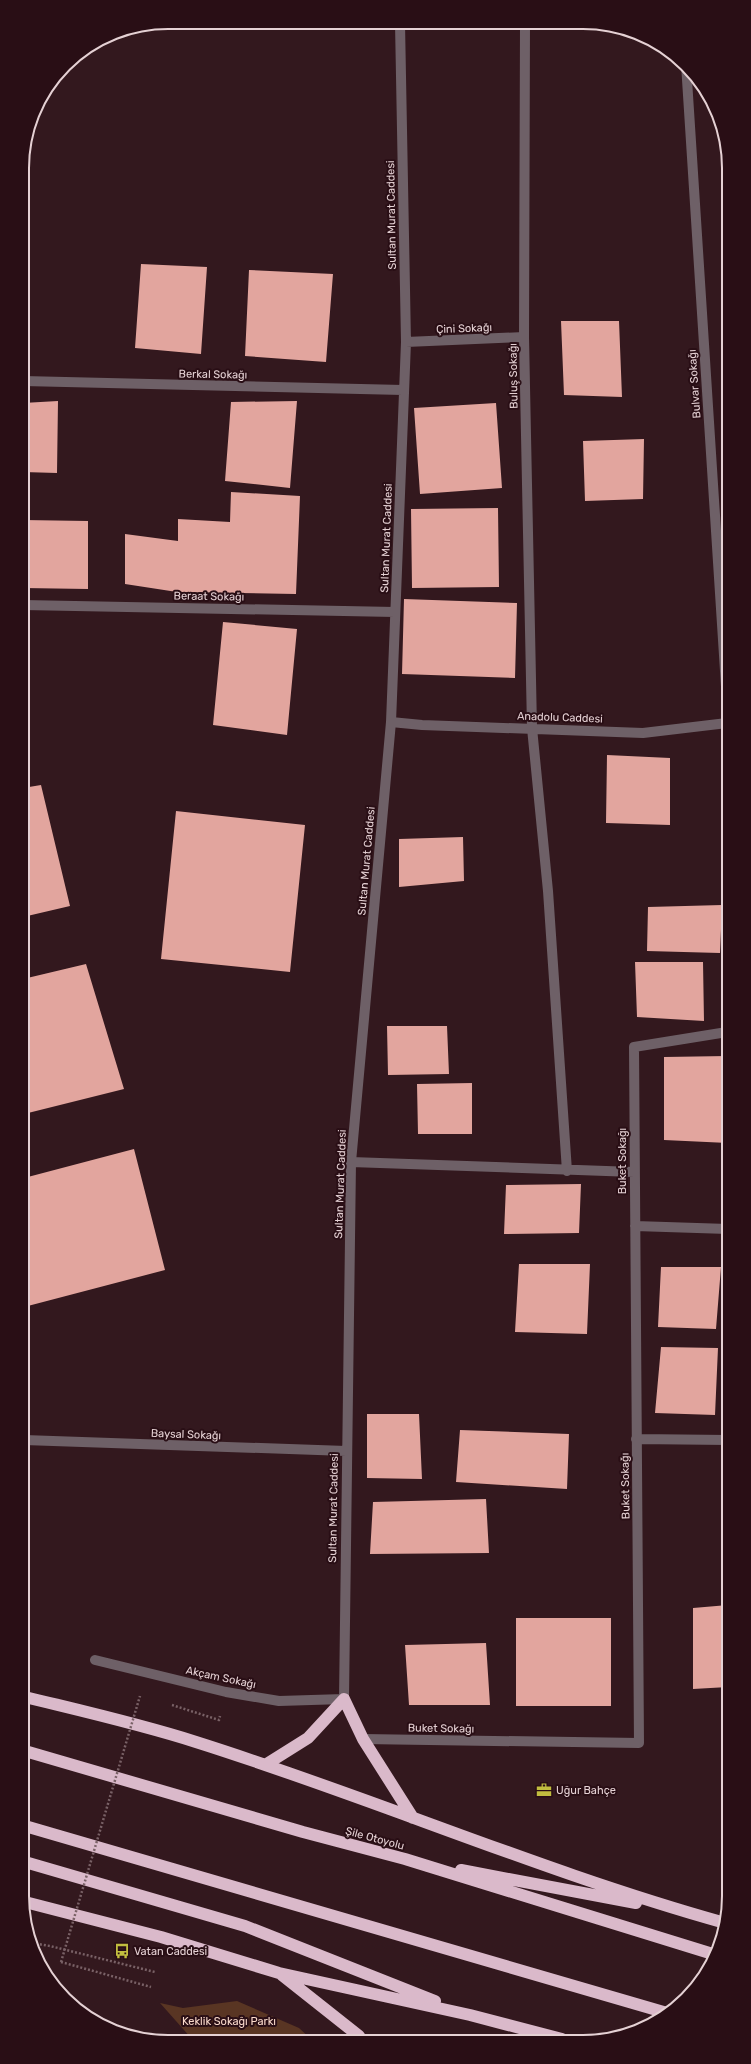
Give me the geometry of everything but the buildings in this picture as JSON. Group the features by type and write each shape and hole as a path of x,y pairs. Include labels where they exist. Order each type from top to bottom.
{"highway":[{"path":"29,1699 194,1741 680,1911"},
{"path":"265,1765 308,1738 344,1699 363,1739 413,1818"},
{"name":"Şile Otoyolu","path":"29,1752 303,1832 405,1859 709,1953"},
{"path":"29,1827 659,2012"},
{"path":"405,1859 680,1911 719,1921"},
{"path":"29,1863 245,1926 470,2015"},
{"path":"29,1903 161,1937 280,1973 470,2015 547,2035"},
{"path":"280,1973 358,2035"}],"street":[{"name":"Sultan Murat Caddesi","path":"344,1699 346,1451 351,1162 391,722 406,342 400,29"},
{"name":"Buluş Sokağı","path":"525,29 524,337 532,728 548,891 567,1171"},
{"name":"Bulvar Sokağı","path":"687,76 722,624"},
{"name":"Çini Sokağı","path":"406,342 524,337"},
{"name":"Berkal Sokağı","path":"29,382 403,390"},
{"name":"Beraat Sokağı","path":"29,605 395,612"},
{"name":"Anadolu Caddesi","path":"391,722 422,725 643,732 722,724"},
{"name":"Buket Sokağı","path":"363,1739 639,1743 634,1047 722,1033"},
{"path":"351,1162 567,1171 634,1172"},
{"path":"635,1226 722,1229"},
{"path":"636,1439 722,1440"},
{"name":"Baysal Sokağı","path":"29,1440 346,1451"},
{"name":"Akçam Sokağı","path":"95,1660 226,1692 279,1701 344,1699"}],"path":[{"path":"147,1698 140,1696 62,1962 151,1987"},
{"path":"169,1704 219,1720"},
{"path":"38,1944 155,1972"}],"green space":[{"name":"Keklik Sokağı Parkı","path":"237,2001 299,2028 307,2035 188,2035 160,2003 183,2008"}],"place":[{"name":"Uğur Bahçe","path":"544,1790"},
{"name":"Vatan Caddesi","path":"122,1951"}]}
